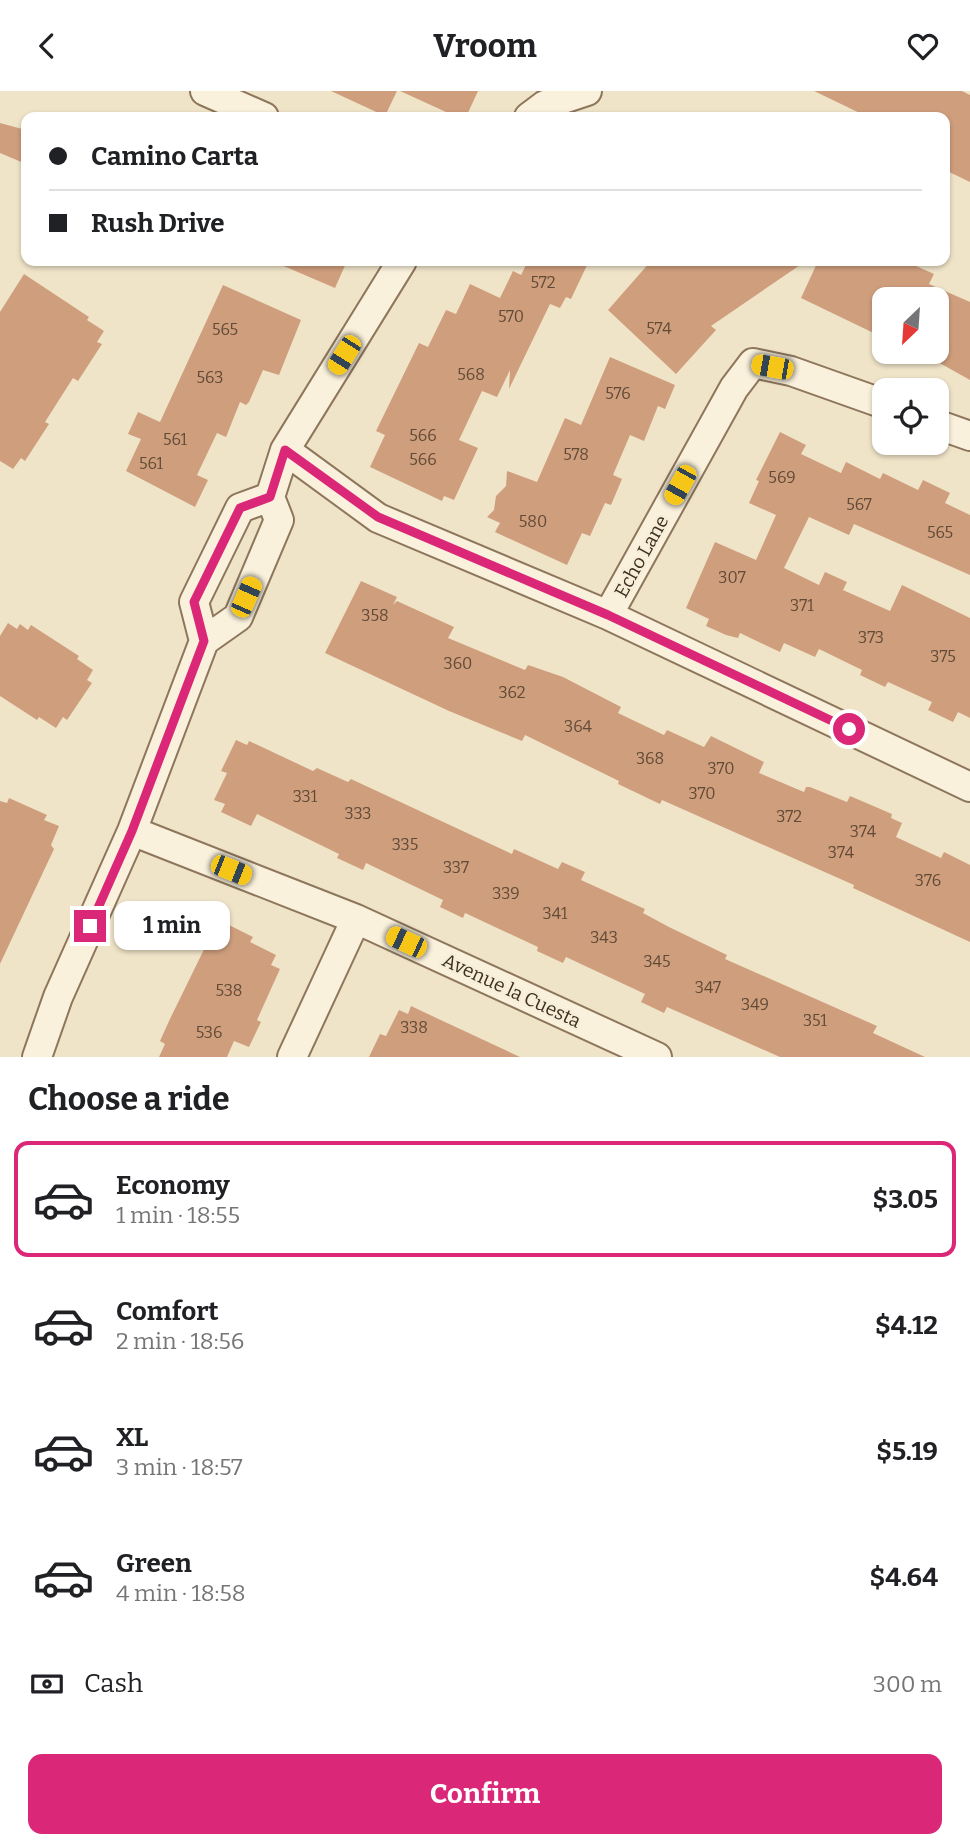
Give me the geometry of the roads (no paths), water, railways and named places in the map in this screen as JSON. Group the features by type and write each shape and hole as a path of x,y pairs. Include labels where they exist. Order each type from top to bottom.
{"street":[{"path":"205,91 253,112"},
{"path":"536,112 545,105 587,91"},
{"path":"37,1057 58,997 132,831 204,641 238,617 279,520 270,497 285,450 399,266"},
{"name":"Echo Lane","path":"608,615 734,389 753,363 791,371 872,400"},
{"path":"949,429 970,436"},
{"path":"285,450 378,517 608,615 970,787"},
{"path":"204,641 194,602 240,508 270,497"},
{"path":"225,540 263,559"},
{"name":"Avenue la Cuesta","path":"132,831 356,919 657,1057"},
{"path":"292,1057 356,919"}]}
